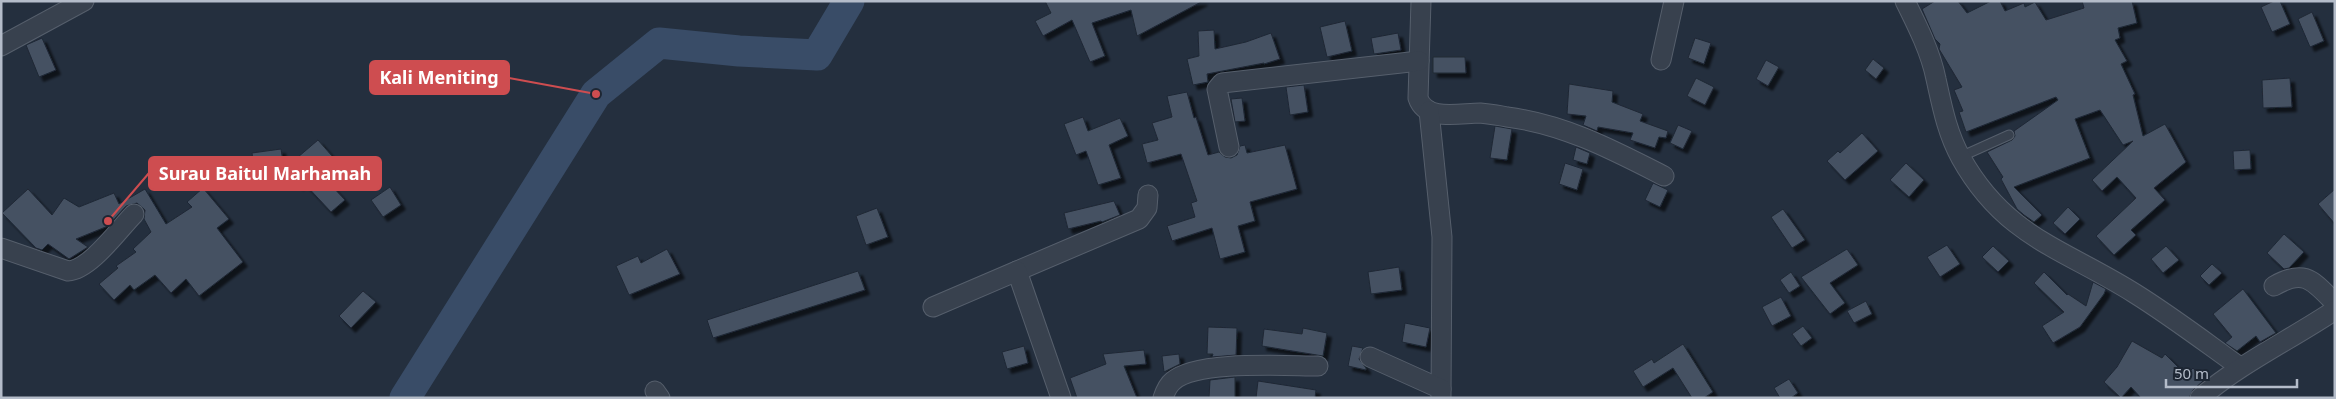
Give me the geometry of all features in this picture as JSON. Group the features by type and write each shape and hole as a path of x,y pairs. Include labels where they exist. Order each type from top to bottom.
{"street":[{"path":"1,46 84,1"},
{"path":"1421,1 1418,98 1420,103 1429,111 1441,115 1482,113 1535,120 1597,141 1664,176"},
{"path":"1660,60 1674,1"},
{"path":"1905,1 1936,78 1944,118 1960,157 1987,197 2011,221 2028,234 2134,293 2240,367"},
{"path":"1229,147 1217,89 1222,83 1419,61"},
{"path":"1370,357 1441,393 1442,237 1429,111"},
{"path":"933,307 1139,219 1146,208 1148,195"},
{"path":"1,248 68,271 76,270 87,264 134,214"},
{"path":"1017,271 1061,398"},
{"path":"2274,286 2288,278 2301,276 2312,281 2335,303"},
{"path":"2200,398 2240,367 2288,341 2335,310"},
{"path":"1163,398 1172,381 1184,374 1207,368 1318,366"}],"lane":[{"path":"1960,157 2009,135"}],"building":[{"path":"1045,1 1203,1 1137,36 1131,10 1092,23 1105,56 1090,62 1072,20 1043,36 1035,21 1051,13"},
{"path":"1935,1 1958,1 1967,13 1991,1 2000,1 2005,11 2024,3 2025,7 2035,2 2046,20 2084,8 2082,1 2132,1 2137,23 2118,28 2120,38 2115,40 2127,61 2121,64 2135,94 2133,95 2143,136 2165,124 2186,162 2154,188 2165,200 2131,230 2136,235 2114,255 2096,236 2136,198 2117,177 2102,191 2092,180 2133,141 2123,145 2100,110 2075,119 2090,158 2014,187 2042,215 2034,222 2024,215 2017,209 2001,179 2003,177 1987,152 2012,140 2015,136 2014,131 2058,100 2056,97 1966,132 1959,112 1963,111 1954,90 1962,87 1939,49 1940,44 1935,39 1922,9"},
{"path":"2274,1 2280,1 2290,24 2272,32 2261,7"},
{"path":"2312,12 2324,41 2310,47 2298,19"},
{"path":"1345,21 1352,51 1327,57 1320,27"},
{"path":"1214,30 1215,49 1246,42 1271,33 1280,59 1264,64 1207,74 1208,82 1193,85 1187,59 1199,56 1198,31"},
{"path":"1398,33 1401,50 1374,54 1371,38"},
{"path":"42,38 56,70 39,77 26,45"},
{"path":"1695,38 1711,43 1704,64 1688,58"},
{"path":"1433,57 1465,57 1466,73 1433,73"},
{"path":"1873,59 1884,68 1876,79 1865,70"},
{"path":"1766,60 1779,67 1768,86 1756,79"},
{"path":"1696,78 1714,87 1705,105 1687,96"},
{"path":"2290,78 2292,107 2263,108 2262,80"},
{"path":"1569,84 1613,91 1612,102 1643,114 1640,121 1668,131 1666,138 1659,137 1655,148 1630,140 1633,133 1598,127 1597,131 1583,125 1586,116 1567,114"},
{"path":"1304,85 1308,112 1290,115 1286,87"},
{"path":"1187,92 1194,118 1196,117 1208,155 1219,152 1225,157 1231,158 1237,155 1240,146 1245,145 1247,153 1285,145 1297,189 1250,202 1255,221 1238,226 1245,252 1220,259 1212,228 1172,241 1167,226 1195,217 1191,203 1197,201 1181,154 1147,163 1142,144 1158,140 1152,123 1172,117 1167,96"},
{"path":"1242,98 1245,121 1235,122 1231,99"},
{"path":"1083,117 1088,131 1120,118 1128,136 1109,145 1121,178 1098,185 1086,151 1076,155 1064,124"},
{"path":"1678,125 1692,131 1683,149 1670,143"},
{"path":"1495,126 1512,129 1507,160 1490,158"},
{"path":"1862,133 1878,151 1845,180 1827,161 1838,151 1840,153"},
{"path":"318,140 332,156 317,170 345,200 331,212 303,182 299,186 284,169"},
{"path":"1576,147 1590,153 1587,164 1573,160"},
{"path":"281,149 284,169 255,174 252,153"},
{"path":"2250,150 2251,169 2234,170 2233,151"},
{"path":"1565,163 1583,169 1577,190 1559,184"},
{"path":"1906,163 1924,180 1909,197 1890,180"},
{"path":"1653,183 1668,190 1660,207 1645,200"},
{"path":"390,187 401,205 383,217 371,200"},
{"path":"203,188 229,219 217,228 243,262 199,296 186,279 171,293 155,275 134,290 130,285 114,300 99,284 118,268 116,266 136,252 133,249 151,232 144,219 145,210 137,203 126,206 108,226 76,239 88,247 69,259 48,244 42,250 36,248 2,213 28,189 52,215 64,198 79,207 114,193 119,204 145,189 166,224 192,207 187,202"},
{"path":"2335,189 2335,224 2318,204"},
{"path":"1114,201 1120,215 1102,222 1068,229 1064,213"},
{"path":"2068,207 2080,219 2065,234 2053,223"},
{"path":"877,208 888,237 866,245 856,216"},
{"path":"1783,209 1805,240 1792,248 1771,217"},
{"path":"2284,234 2304,252 2289,268 2284,269 2267,253"},
{"path":"1947,245 1960,264 1940,277 1927,257"},
{"path":"1993,246 2009,261 1998,272 1982,257"},
{"path":"2166,246 2179,260 2163,273 2151,259"},
{"path":"667,249 680,274 629,295 616,266 638,256 641,263"},
{"path":"1847,249 1858,265 1830,283 1845,303 1830,314 1801,277"},
{"path":"2212,264 2222,273 2209,285 2200,276"},
{"path":"1399,267 1402,290 1371,294 1368,272"},
{"path":"858,271 865,290 713,338 707,320"},
{"path":"1791,272 1800,286 1789,293 1780,280"},
{"path":"2044,272 2067,295 2086,306 2093,282 2106,289 2080,327 2053,343 2042,326 2064,312 2034,283"},
{"path":"2243,289 2276,333 2260,342 2256,336 2237,351 2225,343 2232,337 2213,314"},
{"path":"363,291 376,302 351,328 339,316"},
{"path":"1781,297 1791,316 1772,326 1762,307"},
{"path":"1866,301 1872,314 1854,323 1847,311"},
{"path":"1405,323 1430,328 1426,347 1402,342"},
{"path":"1803,326 1812,338 1801,346 1792,334"},
{"path":"1208,327 1237,328 1236,355 1212,357 1213,354 1207,354"},
{"path":"1303,328 1327,333 1323,356 1262,346 1264,329 1302,334"},
{"path":"2132,341 2162,358 2165,354 2186,375 2193,368 2204,380 2193,390 2189,398 2141,398 2131,387 2121,398 2104,382 2117,367"},
{"path":"1683,344 1713,392 1704,398 1692,398 1673,368 1643,387 1633,371 1652,359 1654,363"},
{"path":"1024,346 1028,363 1007,369 1002,352"},
{"path":"1352,346 1363,348 1359,359 1366,370 1348,366"},
{"path":"1144,350 1146,364 1124,366 1137,398 1077,398 1070,378 1106,364 1103,354"},
{"path":"1179,354 1180,364 1164,372 1162,356"},
{"path":"1235,377 1235,398 1209,398 1210,380"},
{"path":"1789,379 1798,393 1791,398 1780,398 1774,388"},
{"path":"1258,381 1316,390 1315,398 1256,398"}],"waterway":[{"path":"405,398 596,94 659,43 739,51 817,55 849,1"}],"place":[{"name":"Kali Meniting","path":"596,94"},
{"name":"Surau Baitul Marhamah","path":"108,221"}]}
